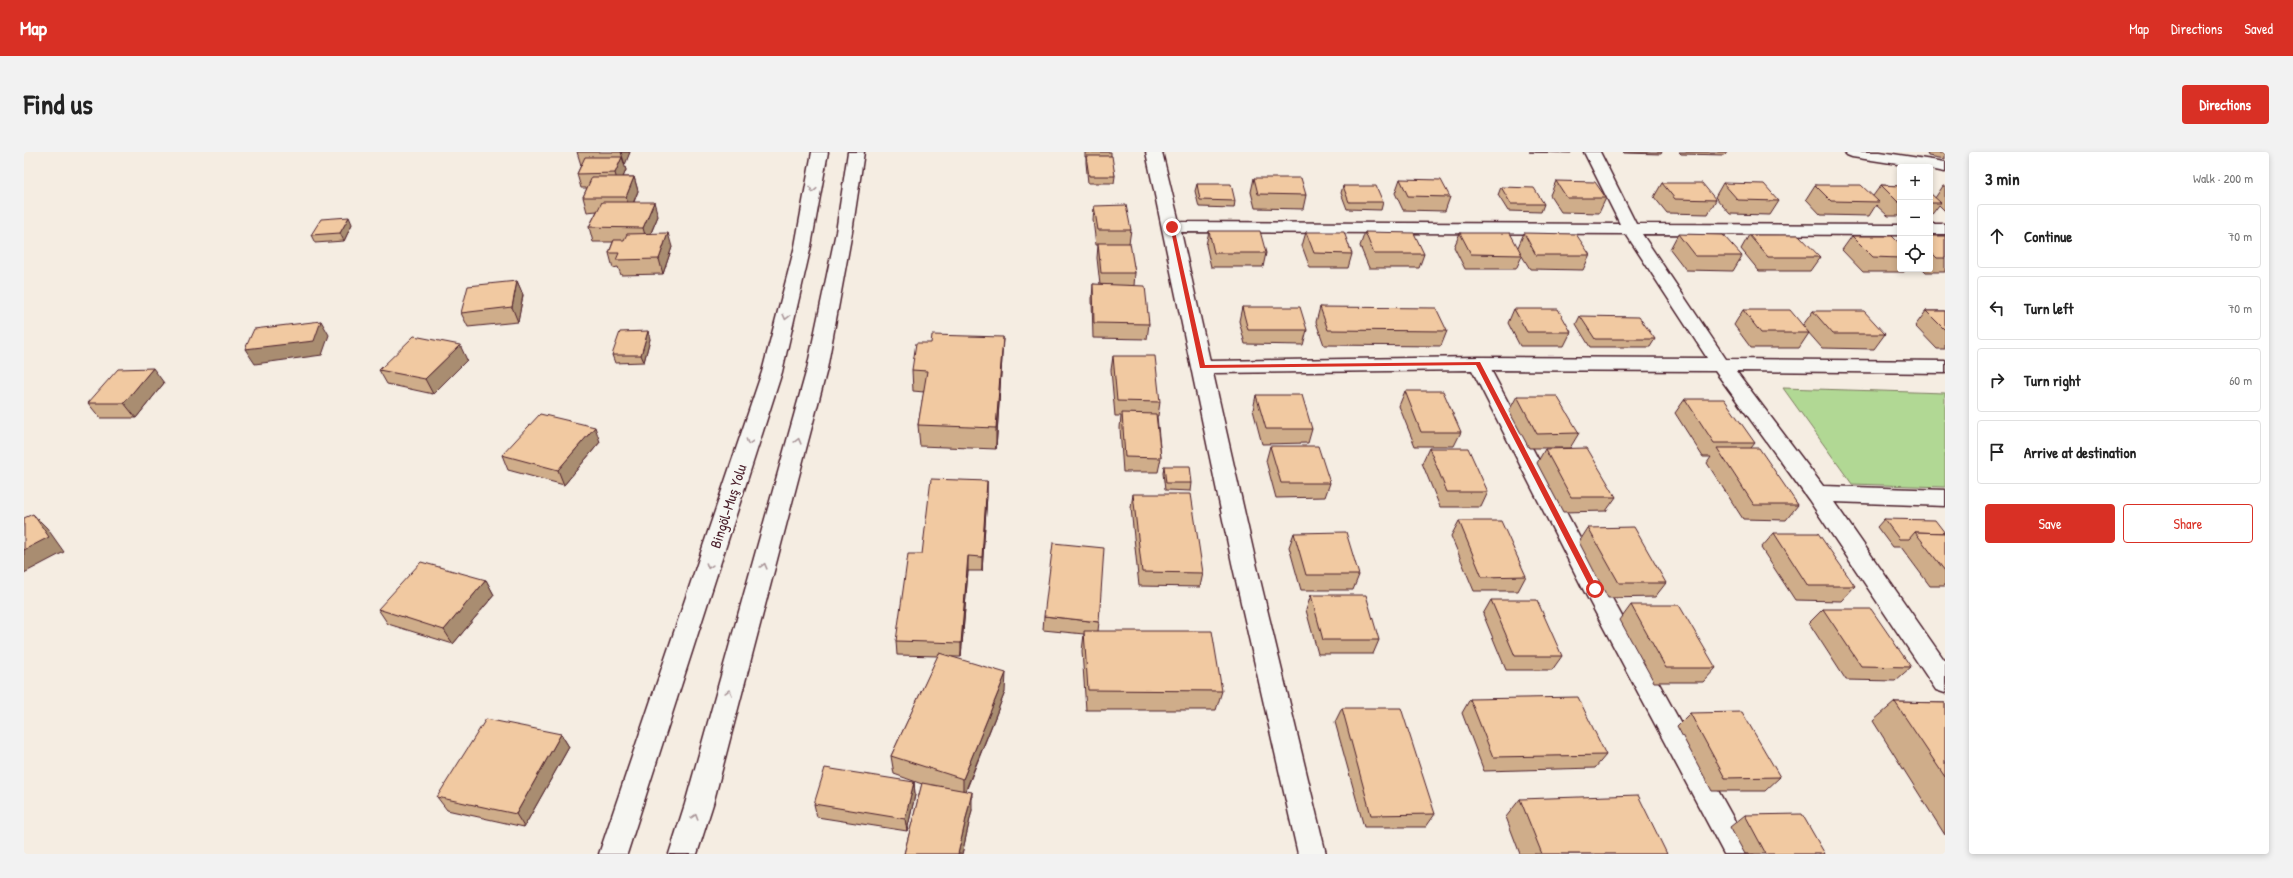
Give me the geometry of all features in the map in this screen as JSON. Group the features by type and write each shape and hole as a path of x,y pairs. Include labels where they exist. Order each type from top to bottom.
{"main road":[{"name":"Bingöl-Muş Yolu","path":"613,854 772,372 803,246 820,152"},
{"path":"683,854 817,369 844,232 856,152"},
{"path":"1154,152 1172,227 1244,563 1312,854"},
{"path":"1592,152 1630,228 1720,364 1817,494 1945,682"},
{"path":"1852,152 1945,167"},
{"path":"1172,227 1897,230"},
{"path":"1933,229 1945,229"},
{"path":"1202,366 1478,363 1945,367"},
{"path":"1478,363 1595,589 1739,854"},
{"path":"1817,494 1945,498"}],"green space":[{"path":"1783,388 1945,393 1945,487 1852,484"}],"building":[{"path":"1086,156 1112,156 1115,176 1089,176"},
{"path":"585,157 622,157 615,173 577,174"},
{"path":"592,177 634,177 626,197 583,197"},
{"path":"1254,178 1301,178 1306,195 1258,194"},
{"path":"1400,179 1441,180 1450,197 1408,196"},
{"path":"1556,181 1595,182 1606,198 1567,198"},
{"path":"1662,183 1702,183 1716,200 1675,199"},
{"path":"1723,183 1764,184 1779,201 1738,200"},
{"path":"1197,184 1231,184 1235,201 1200,200"},
{"path":"1815,185 1861,185 1879,202 1831,201"},
{"path":"1881,185 1897,186 1897,201"},
{"path":"1343,186 1376,186 1383,202 1349,202"},
{"path":"1501,187 1534,188 1544,204 1511,204"},
{"path":"1933,196 1941,203 1933,203"},
{"path":"602,202 654,202 643,228 589,227"},
{"path":"1126,205 1131,230 1098,230 1094,206"},
{"path":"349,217 340,233 311,235 321,219"},
{"path":"1209,231 1260,231 1266,253 1214,253"},
{"path":"1306,232 1344,232 1352,254 1314,253"},
{"path":"1365,232 1414,233 1424,254 1374,254"},
{"path":"668,233 659,259 616,260 619,253 609,253 614,240 624,240 627,234"},
{"path":"1460,233 1510,233 1522,255 1471,254"},
{"path":"1524,233 1576,234 1590,255 1536,255"},
{"path":"1678,234 1723,235 1742,256 1695,256"},
{"path":"1749,235 1799,235 1820,257 1768,257"},
{"path":"1852,236 1892,236 1897,241 1897,258 1873,257"},
{"path":"1933,236 1945,236 1945,258 1937,258 1933,254"},
{"path":"1098,243 1130,243 1135,273 1101,273"},
{"path":"517,281 512,307 461,313 468,286"},
{"path":"1093,284 1145,286 1149,324 1094,323"},
{"path":"1242,307 1300,307 1307,330 1248,330"},
{"path":"1320,307 1436,308 1447,331 1328,330"},
{"path":"1514,309 1558,309 1571,332 1527,332"},
{"path":"1743,310 1790,310 1809,333 1761,333"},
{"path":"1813,311 1864,311 1885,334 1833,334"},
{"path":"1926,311 1945,311 1945,330"},
{"path":"1580,316 1639,317 1655,339 1595,339"},
{"path":"321,321 314,341 245,349 254,329"},
{"path":"648,331 641,355 612,355 620,332"},
{"path":"932,335 1003,337 996,428 918,425 927,371 912,370 916,343 931,343"},
{"path":"414,336 460,345 425,379 379,370"},
{"path":"1113,356 1155,356 1160,402 1117,401"},
{"path":"153,368 124,403 88,403 118,369"},
{"path":"1405,391 1443,391 1461,432 1421,432"},
{"path":"1256,395 1302,395 1312,429 1266,429"},
{"path":"1517,396 1557,396 1579,433 1537,434"},
{"path":"1685,399 1724,399 1755,443 1714,443"},
{"path":"1122,413 1156,414 1161,458 1125,457"},
{"path":"540,414 595,427 558,470 502,455"},
{"path":"1270,446 1318,446 1330,483 1281,483"},
{"path":"1429,448 1468,448 1488,492 1447,492"},
{"path":"1587,448 1616,497 1571,497 1545,449"},
{"path":"1717,448 1759,448 1798,505 1754,505"},
{"path":"1164,466 1190,466 1192,483 1166,483"},
{"path":"931,479 987,481 982,557 968,556 961,643 896,641 908,554 922,554"},
{"path":"1133,494 1191,494 1203,573 1142,572"},
{"path":"33,514 49,537 24,550 24,518"},
{"path":"1884,519 1935,520 1945,533 1915,532 1909,539 1899,539"},
{"path":"1459,521 1501,521 1526,576 1482,577"},
{"path":"1634,527 1666,583 1619,583 1588,528"},
{"path":"1346,532 1359,575 1306,575 1294,533"},
{"path":"1915,532 1945,533 1945,571"},
{"path":"1774,533 1818,533 1855,586 1808,586"},
{"path":"1053,543 1104,548 1099,622 1044,616"},
{"path":"421,562 486,580 444,630 378,609"},
{"path":"1311,595 1366,595 1379,640 1323,640"},
{"path":"1491,600 1537,600 1562,656 1515,656"},
{"path":"1631,605 1679,605 1716,668 1666,668"},
{"path":"1823,609 1871,609 1911,667 1861,666"},
{"path":"1084,631 1212,631 1222,691 1088,690"},
{"path":"939,653 1006,673 963,779 891,756"},
{"path":"1578,697 1606,755 1493,757 1470,699"},
{"path":"1895,702 1945,703 1945,777"},
{"path":"1342,708 1401,708 1435,814 1371,815"},
{"path":"1742,712 1780,777 1725,778 1690,713"},
{"path":"486,719 561,734 516,814 437,797"},
{"path":"825,768 914,782 905,819 814,804"},
{"path":"922,783 972,792 958,854 904,854"},
{"path":"1638,795 1667,854 1542,854 1520,799"},
{"path":"1802,814 1825,854 1766,854 1745,815"}],"route":[{"path":"1172,227 1202,366 1478,363 1595,589"}]}
